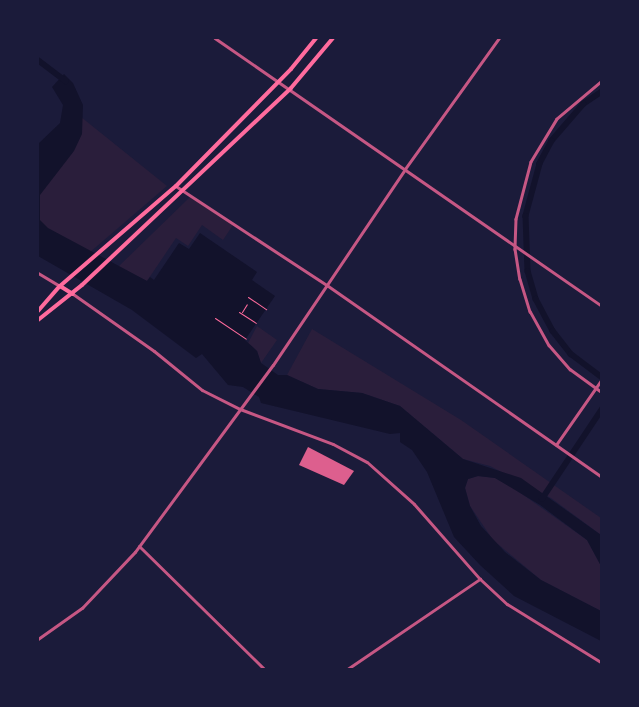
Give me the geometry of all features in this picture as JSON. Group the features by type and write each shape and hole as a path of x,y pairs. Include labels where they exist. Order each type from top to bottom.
{"main road":[{"path":"38,311 60,286 176,186 280,80 316,38"},
{"path":"38,320 73,294 292,88 333,38"},
{"path":"60,286 73,294"}],"street":[{"path":"215,38 292,88 602,306"},
{"path":"38,639 82,608 139,546 273,365 405,169 499,38"},
{"path":"602,81 557,119 531,162 516,218 516,246 520,279 530,311 549,345 570,369 595,389 602,392"},
{"path":"176,186 327,285 602,477"},
{"path":"38,273 60,286"},
{"path":"73,294 154,351 202,390 240,409 333,444 367,462 414,504 480,579 508,604 602,663"},
{"path":"556,445 602,379"},
{"path":"139,546 265,670"},
{"path":"346,670 480,579"}],"path":[{"path":"248,297 266,309"},
{"path":"247,304 240,312 256,324"},
{"path":"215,318 246,339"}],"shaded area":[{"path":"64,74 73,83 83,105 82,134 74,151 40,195 40,220 48,228 147,281 150,277 154,280 179,243 189,249 200,233 257,272 252,280 275,296 245,340 257,351 261,363 278,375 287,375 318,389 362,393 400,406 463,459 521,478 601,535 601,566 587,540 540,505 495,478 478,476 468,479 465,488 470,506 481,526 505,552 541,580 601,611 601,641 514,596 480,565 454,537 427,472 412,450 400,442 400,433 390,434 261,403 259,397 243,387 228,385 202,354 196,358 132,310 38,256 38,144 60,123 63,105 52,87"},
{"path":"81,117 167,186 82,259 38,232 38,186"},
{"path":"190,197 233,225 223,240 202,225 188,246 176,238 147,281 118,267"},
{"path":"257,326 277,340 261,363 257,351 248,343"},
{"path":"312,329 461,420 601,518 601,535 551,498 490,466 463,459 400,406 362,393 318,389 287,375"},
{"path":"478,476 495,478 515,489 587,540 601,566 601,611 541,580 493,540 470,506 465,488 468,479"}],"building":[{"path":"308,447 354,471 344,485 299,465"}],"waterway":[{"path":"38,60 66,81"},
{"path":"602,92 584,104 552,141 540,164 526,216 528,271 536,299 553,331 571,354 602,377"},
{"path":"542,499 602,409"}]}
